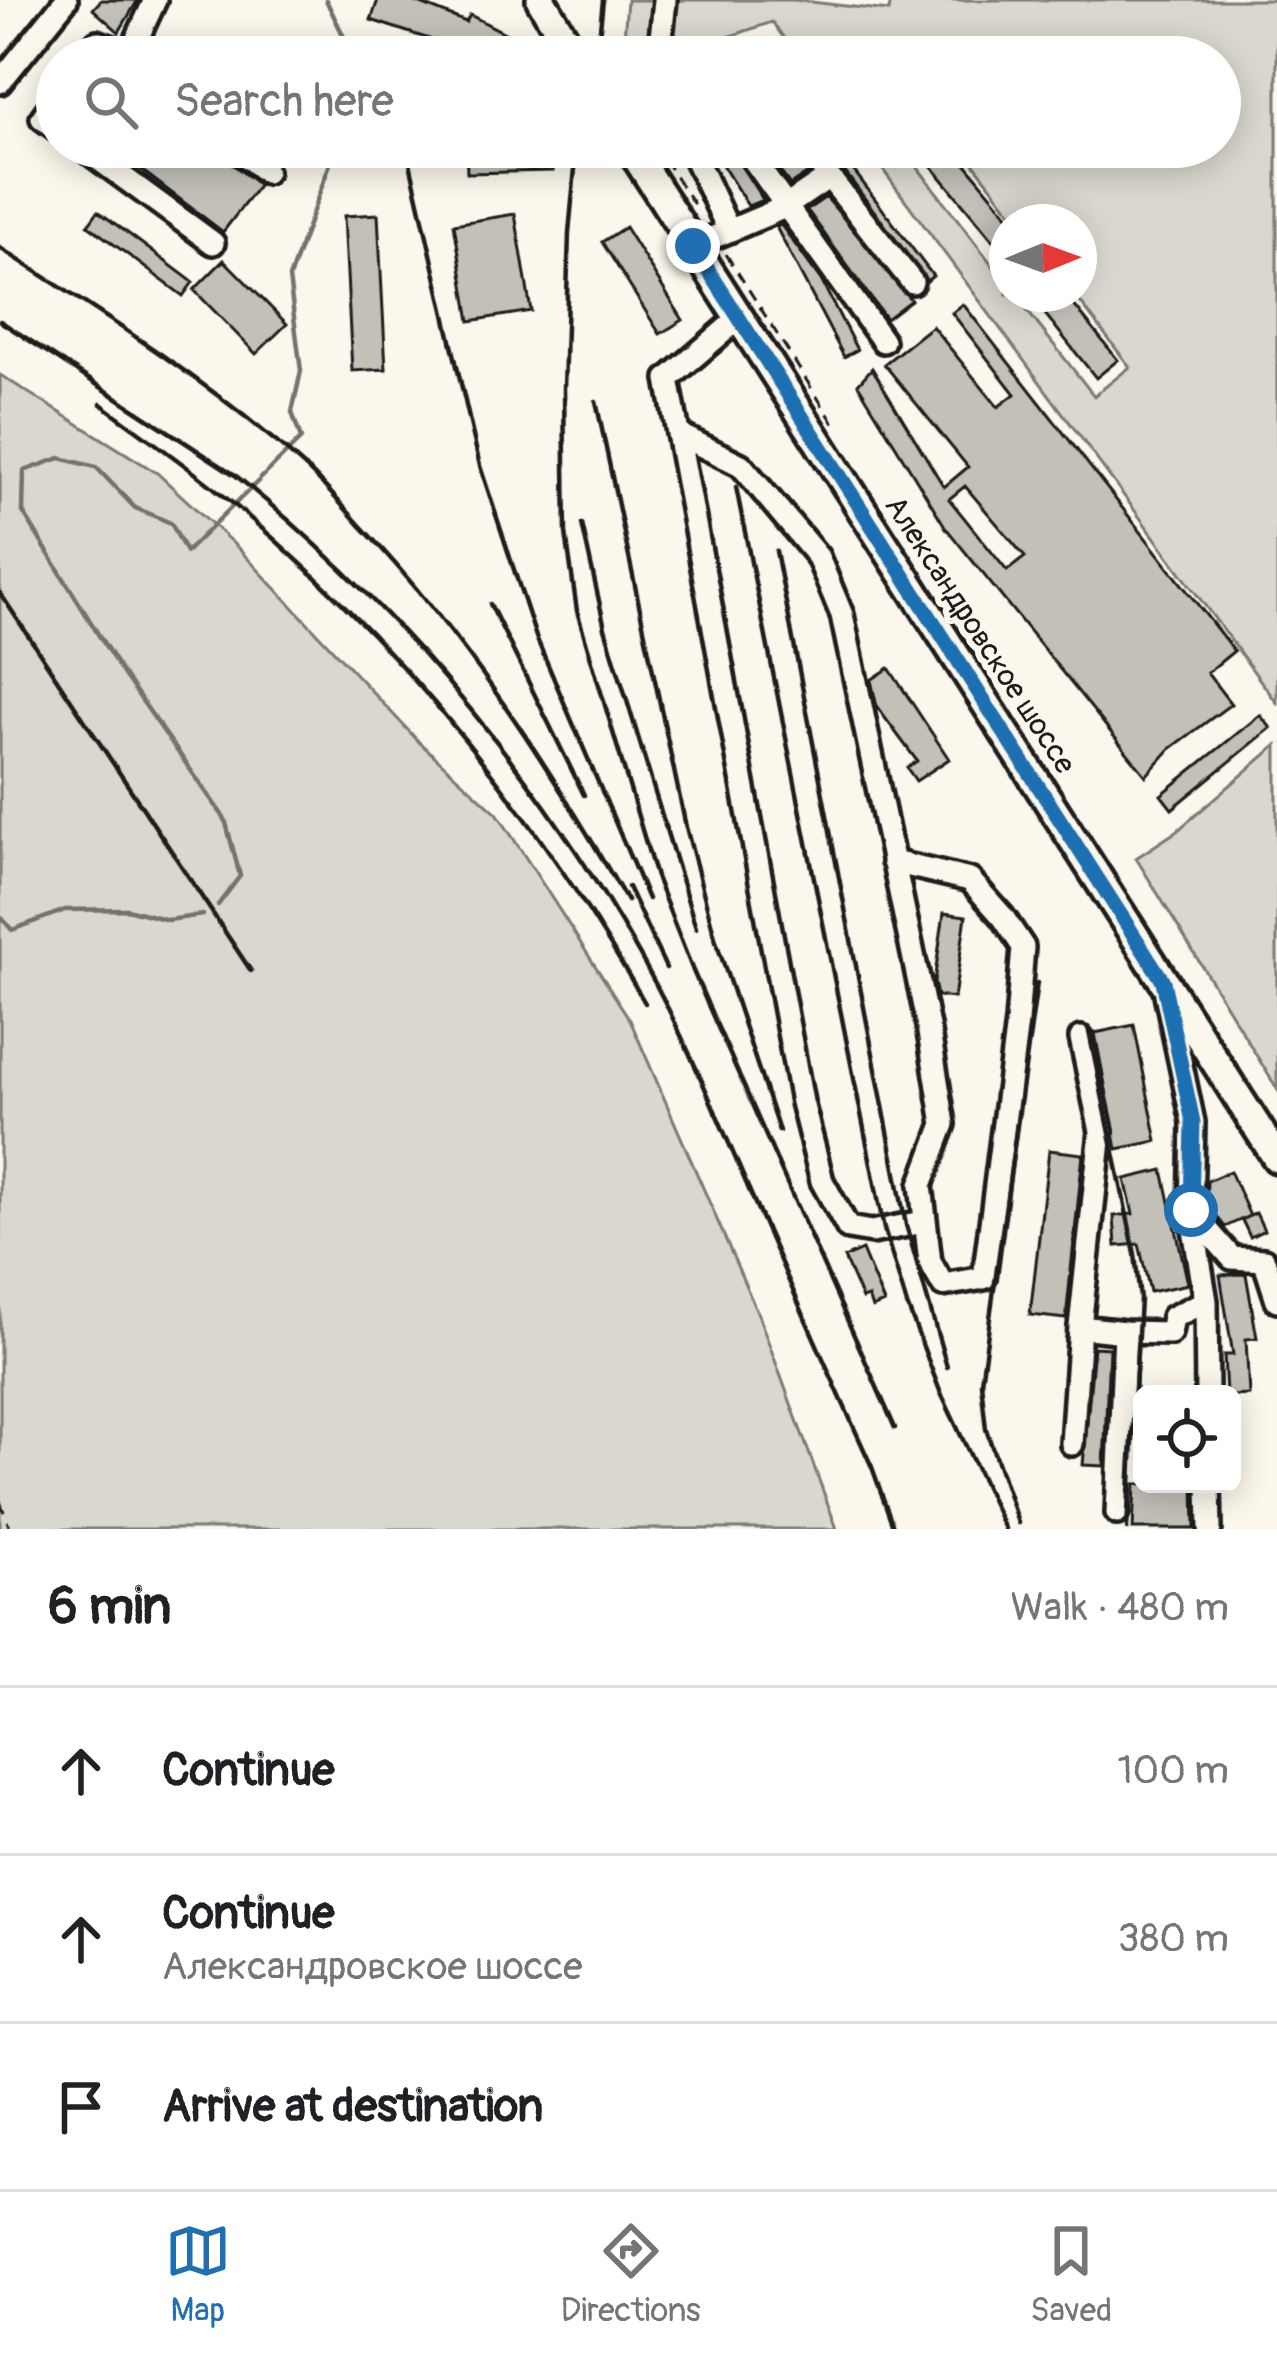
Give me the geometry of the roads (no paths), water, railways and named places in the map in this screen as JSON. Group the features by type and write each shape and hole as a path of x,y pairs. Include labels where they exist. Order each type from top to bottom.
{"main road":[{"path":"541,0 562,36"},
{"name":"Александровское шоссе","path":"649,168 712,238 739,318 1277,1158"}],"lane":[{"path":"38,36 67,0"},
{"path":"139,36 155,0"},
{"path":"661,36 665,0"},
{"path":"0,82 36,38"},
{"path":"111,168 213,243"},
{"path":"261,168 266,172"},
{"path":"695,168 712,238 785,207 829,177"},
{"path":"758,168 883,341"},
{"path":"822,168 912,282"},
{"path":"739,318 668,380 789,1032 822,1181 848,1228 872,1232 923,1222"},
{"path":"678,434 741,465 818,557 842,615 944,1124 921,1185 929,1262 943,1285 984,1278 1023,947 970,880 893,862"},
{"path":"1163,981 1193,1122 1191,1210 1206,1301 1208,1385"},
{"path":"1072,1444 1101,1131 1082,1038"},
{"path":"1191,1210 1232,1258 1264,1260 1277,1300"},
{"path":"1080,1327 1170,1333 1173,1317 1206,1301"},
{"path":"1117,1513 1126,1332"},
{"path":"1209,1493 1210,1529"}],"waterway":[{"path":"326,0 344,36"},
{"path":"218,905 240,876 225,819 119,668 23,512 24,471 60,458 96,467 135,508 171,523 186,552 301,439 292,412 301,371 289,278 328,168"},
{"path":"0,916 12,930 65,910 127,909 168,920 203,915"}],"railway":[{"path":"599,36 603,0"},
{"path":"411,168 480,466 536,637 648,899"},
{"path":"575,168 564,389 566,533 577,611 656,877 895,1428"},
{"path":"0,248 194,378 325,486 470,657 536,752 627,901"},
{"path":"0,321 235,475 297,528 415,645 522,775 616,914 669,1010 872,1467 894,1529"},
{"path":"596,401 686,827 716,941 779,1131"},
{"path":"101,404 205,481 283,547 401,665 556,861 645,1003"},
{"path":"736,487 884,1229 940,1391 1005,1529"},
{"path":"582,524 605,628 696,928"},
{"path":"776,551 906,1225 947,1367"},
{"path":"0,593 251,971"},
{"path":"490,604 584,795"},
{"path":"628,887 666,968"},
{"path":"1018,1523 986,1429 981,1382 1037,983"},
{"path":"1088,1027 1140,1299 1127,1529"}]}
